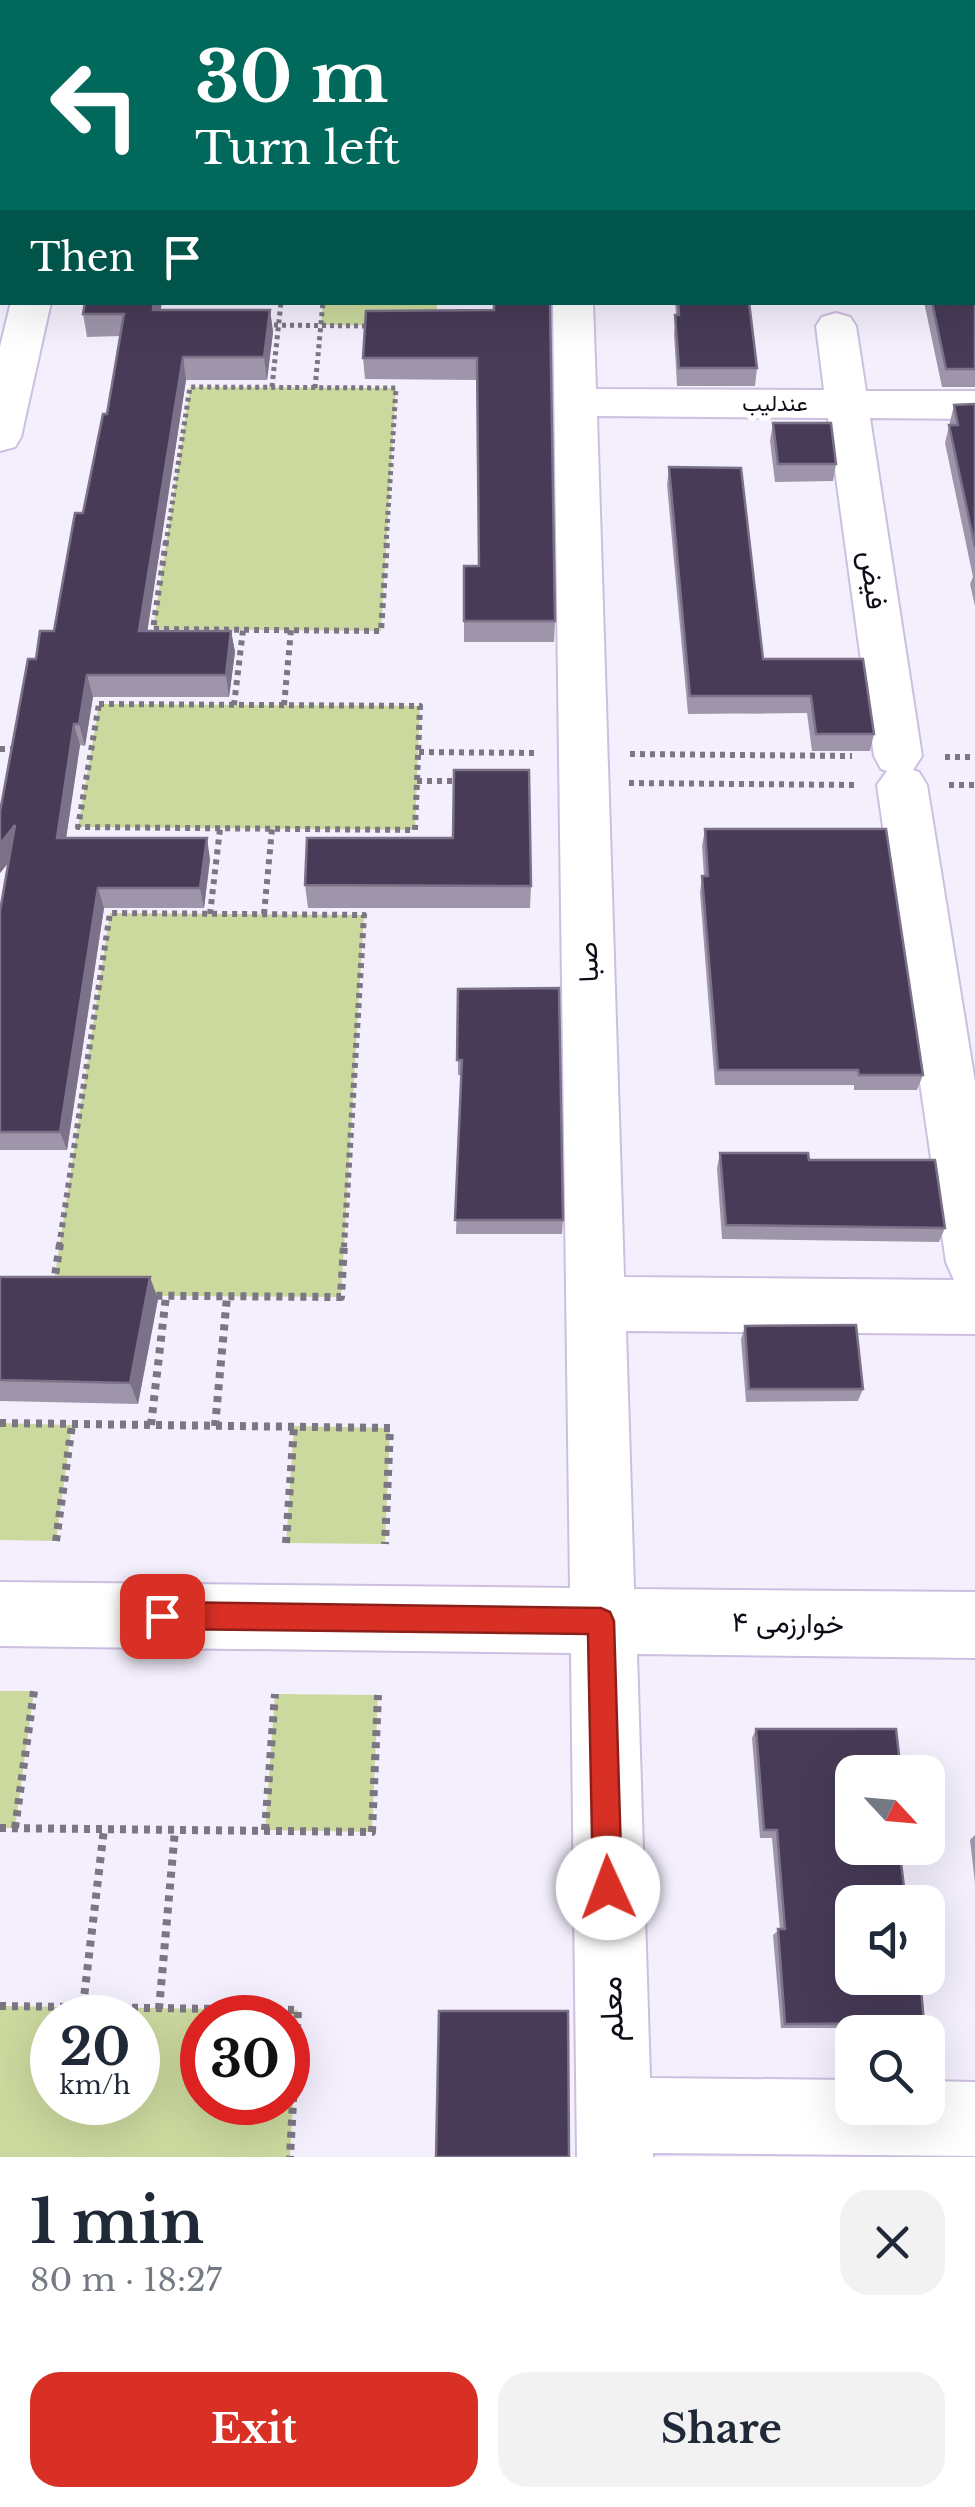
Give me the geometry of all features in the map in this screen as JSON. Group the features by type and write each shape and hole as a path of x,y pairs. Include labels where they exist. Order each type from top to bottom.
{"street":[{"path":"3,410 31,305"},
{"name":"صبا","path":"573,305 598,1304 601,1621"},
{"name":"فیض","path":"836,326 975,1262"},
{"name":"عندلیب","path":"575,402 975,405"},
{"path":"598,1304 975,1308"},
{"name":"خوارزمی ۴","path":"0,1614 975,1625"},
{"name":"معلم","path":"601,1621 615,2136"},
{"path":"615,2136 975,2119"}],"path":[{"path":"272,388 282,305"},
{"path":"315,388 323,305"},
{"path":"260,325 378,326"},
{"path":"190,387 315,388 396,388 381,631 154,629 190,387"},
{"path":"234,705 244,630"},
{"path":"284,705 292,630"},
{"path":"99,704 284,705 420,706 415,830 78,828 99,704"},
{"path":"0,749 36,750"},
{"path":"72,750 91,750"},
{"path":"419,752 583,768 900,771 975,785"},
{"path":"583,768 900,771 975,757"},
{"path":"68,778 86,778"},
{"path":"417,781 472,782"},
{"path":"210,914 220,829"},
{"path":"264,914 272,829"},
{"path":"110,913 264,914 364,915 341,1297 52,1294 110,913"},
{"path":"151,1425 166,1296"},
{"path":"214,1426 227,1297"},
{"path":"0,1424 390,1428 385,1544"},
{"path":"56,1540 72,1424"},
{"path":"286,1543 294,1426"},
{"path":"15,1828 34,1691"},
{"path":"265,1830 275,1694"},
{"path":"0,1828 372,1832 378,1695"},
{"path":"84,1995 104,1829"},
{"path":"160,1998 176,1830"},
{"path":"0,2006 30,2006"},
{"path":"160,2008 298,2010 290,2157"}],"green space":[{"path":"323,305 437,305 436,326 321,325"},
{"path":"190,387 396,388 381,631 153,629"},
{"path":"99,704 420,706 415,830 78,827"},
{"path":"110,913 364,915 341,1297 52,1295"},
{"path":"0,1423 72,1425 56,1541 0,1540"},
{"path":"294,1426 390,1428 385,1544 286,1543"},
{"path":"0,1691 34,1691 15,1828 0,1828"},
{"path":"275,1694 378,1695 372,1832 265,1830"},
{"path":"0,2006 30,2006 30,2125 160,2125 160,2008 180,2008 180,2125 292,2125 290,2157 0,2157"}],"building":[{"path":"84,305 154,305 153,310 270,310 264,357 183,357 139,631 231,631 226,675 87,675 79,724 74,724 57,838 207,838 200,888 98,888 60,1132 0,1132 0,911 15,825 0,844 0,812 28,659 36,659 40,631 54,631 75,513 83,513 103,414 107,414 124,314 83,314"},
{"path":"494,305 550,305 555,621 464,621 464,566 479,566 477,358 363,358 366,311 494,310"},
{"path":"678,305 749,305 757,368 679,368 675,315 679,315"},
{"path":"933,305 975,305 975,369 946,369"},
{"path":"975,404 975,547 949,425 958,425 954,405"},
{"path":"773,423 831,423 836,464 778,464"},
{"path":"669,467 741,468 763,659 863,659 874,734 816,734 811,696 690,696"},
{"path":"454,770 529,770 531,886 305,885 307,838 453,838"},
{"path":"705,829 886,829 923,1075 859,1075 858,1070 718,1070 702,876 708,876"},
{"path":"559,988 563,1220 455,1220 462,1060 457,1060 458,989"},
{"path":"720,1153 808,1153 809,1160 935,1160 945,1228 726,1225"},
{"path":"0,1277 150,1277 130,1383 0,1380"},
{"path":"856,1325 863,1389 749,1389 745,1326"},
{"path":"756,1729 896,1729 899,1755 835,1755 835,1865 901,1865 904,1885 835,1885 835,1995 922,1995 923,2015 835,2015 835,2024 785,2024 778,1929 785,1929 777,1830 764,1830"},
{"path":"439,2011 568,2011 569,2157 436,2157"}],"route":[{"path":"162,1616 601,1621 608,1888"}]}
